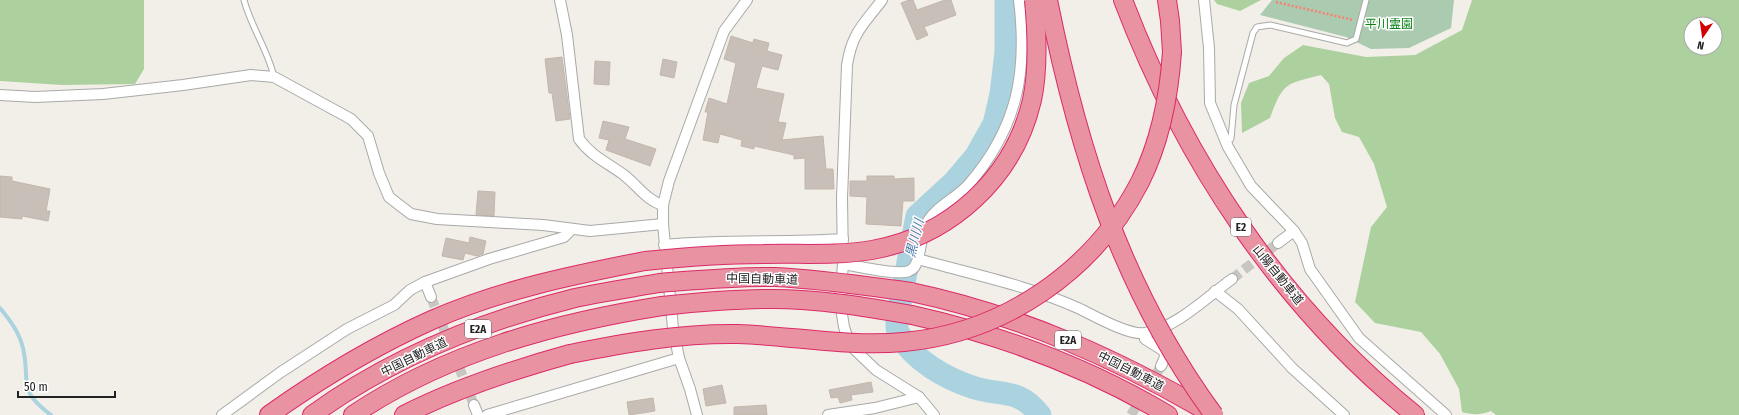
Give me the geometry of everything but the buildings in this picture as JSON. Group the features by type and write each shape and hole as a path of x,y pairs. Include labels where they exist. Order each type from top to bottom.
{"highway":[{"path":"269,415 347,363 388,341 433,320 479,302 533,285 578,274 645,261 727,255 824,254 872,250 913,238 937,228 959,213 981,194 999,173 1013,151 1024,126 1032,99 1036,70 1034,0"},
{"path":"1048,0 1061,66 1086,157 1116,240 1132,276 1167,342 1214,415"},
{"name":"山陽自動車道","path":"1124,0 1136,33 1167,101 1216,188 1241,228 1270,267 1338,344 1374,380 1415,415"},
{"path":"404,415 451,393 486,379 570,354 629,343 701,335 738,334 863,344 904,342 943,336 979,325 1013,310 1042,293 1072,269 1097,245 1124,210 1140,181 1154,147 1164,114 1170,83 1172,52 1167,0"},
{"name":"中国自動車道","path":"312,415 354,387 405,360 488,325 576,298 659,283 728,278 774,277 820,280 911,292 943,299 1029,325 1078,344 1185,398 1214,415"},
{"name":"中国自動車道","path":"353,415 414,379 471,354 536,332 578,321 662,306 725,300 773,299 813,301 857,306 912,315 991,336 1064,363 1168,415"}],"street":[{"path":"560,0 567,35 579,139 587,150 624,176 652,202 663,205"},
{"path":"697,415 679,358 673,328 664,245 663,205 669,181 724,31 747,0"},
{"path":"882,0 858,31 850,46 847,65 842,182 843,264 840,302 844,327 850,346 876,370 919,397 934,415"},
{"path":"843,264 898,272 910,271 916,266 928,222 934,214 961,193 984,166 1000,140 1010,119 1020,69 1022,40 1019,0"},
{"path":"1204,0 1209,48 1210,103 1226,142 1251,186 1294,231 1302,243 1310,270 1360,338 1367,346 1386,360 1446,415"},
{"path":"0,95 35,97 103,94 183,85 251,74 274,77 351,119 368,136 388,197 411,214 437,220 543,225 590,231 663,224"},
{"path":"222,415 288,368 347,330 394,305 410,290 425,282 489,259 564,237 572,229"},
{"path":"1278,243 1294,231"},
{"path":"664,245 699,241 807,241 843,239"},
{"path":"918,259 1032,291 1071,305 1128,330 1144,334 1166,327 1232,279"},
{"path":"425,282 431,297"},
{"path":"1215,291 1238,309 1292,368 1344,415"},
{"path":"1144,334 1145,339 1164,351 1165,358 1161,366"},
{"path":"487,415 679,358"},
{"path":"828,415 884,411 919,397"}],"lane":[{"path":"244,0 254,30 272,67 274,77"},
{"path":"1226,142 1231,139 1234,105 1253,33 1257,27 1270,25 1348,43 1356,39 1366,0"}],"path":[{"path":"1276,2 1361,22"}],"green space":[{"path":"0,0 144,0 144,69 135,84 62,85 0,81"},
{"path":"1214,0 1261,0 1240,11 1217,4"},
{"name":"平川霊園","path":"1272,0 1454,0 1451,28 1409,48 1371,49 1346,37 1260,15"},
{"path":"1472,0 1739,0 1739,415 1496,415 1491,411 1476,414 1462,412 1459,389 1440,354 1421,332 1375,323 1355,302 1371,227 1387,207 1374,164 1359,137 1342,132 1335,118 1329,84 1321,75 1300,80 1287,86 1274,106 1270,118 1242,133 1241,103 1249,83 1269,76 1284,58 1303,45 1366,57 1415,55 1462,30"}],"waterway":[{"name":"黒川川","path":"1006,0 1006,52 1001,94 994,124 976,156 954,182 917,216 897,319 897,331 905,343 921,360 951,379 983,390 1017,396 1032,406 1040,415"},
{"path":"0,308 14,326 21,342 29,392 40,406 51,415"}],"tunnel":[{"path":"1232,279 1278,243"},
{"path":"431,297 474,405"},
{"path":"1131,415 1161,366"}]}
